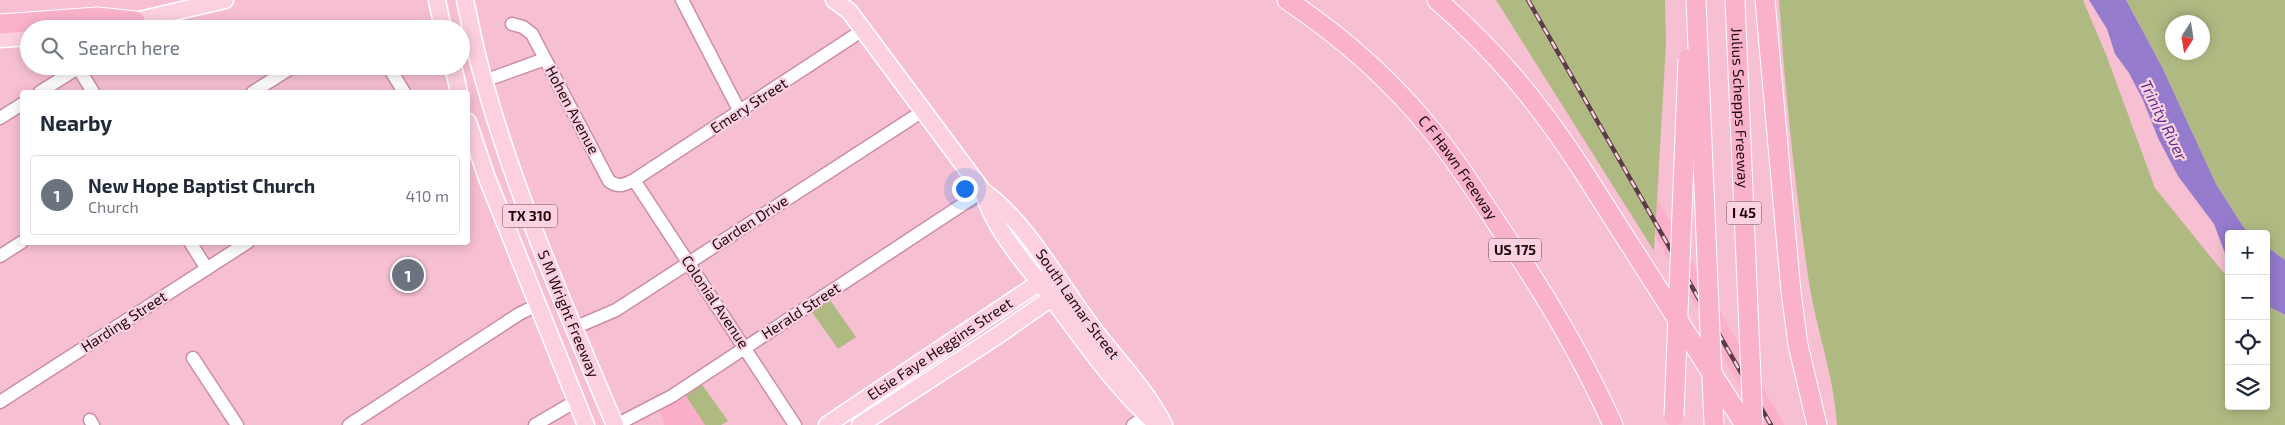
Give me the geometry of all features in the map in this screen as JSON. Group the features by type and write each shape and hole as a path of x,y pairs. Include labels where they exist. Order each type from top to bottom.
{"highway":[{"name":"C F Hawn Freeway","path":"1287,0 1340,39 1395,90 1417,113 1450,154 1546,296 1573,340 1613,425"},
{"path":"1437,0 1492,52 1546,115 1745,425"},
{"path":"1674,425 1690,0"},
{"name":"I 45","path":"1696,0 1714,425"},
{"name":"Julius Schepps Freeway","path":"1735,0 1753,425"},
{"path":"1765,0 1791,292 1798,346 1817,425"},
{"path":"56,20 98,17 111,20"},
{"path":"0,24 20,23"}],"main road":[{"path":"151,20 225,0"},
{"name":"South Lamar Street","path":"834,0 849,6 863,30 983,191 999,202 1046,278 1118,384 1164,425"},
{"name":"S M Wright Freeway","path":"466,2 484,81 526,206 574,328 616,425"},
{"path":"436,4 440,20"},
{"path":"0,40 20,38"},
{"path":"455,75 459,90"},
{"name":"S M Wright Freeway","path":"470,128 487,178 586,425"},
{"name":"Elsie Faye Heggins Street","path":"827,425 1046,278"},
{"name":"Elsie Faye Heggins Street","path":"860,425 1058,294"},
{"path":"925,360 935,376"}],"street":[{"path":"682,0 740,112"},
{"name":"Hohen Avenue","path":"512,24 523,27 532,34 610,181 615,186 622,186 634,180"},
{"name":"Emery Street","path":"634,180 863,30"},
{"path":"484,81 545,59"},
{"path":"43,90 66,75"},
{"path":"83,75 92,90"},
{"path":"256,90 280,75"},
{"path":"394,75 403,90"},
{"path":"0,118 20,105"},
{"name":"Garden Drive","path":"574,328 616,310 922,111"},
{"name":"Colonial Avenue","path":"634,180 795,425"},
{"name":"Herald Street","path":"616,425 672,396 983,191"},
{"path":"0,256 20,243"},
{"path":"192,245 207,269"},
{"name":"Harding Street","path":"0,402 243,245"},
{"path":"349,425 519,314 539,304"},
{"path":"193,358 237,425"},
{"path":"535,425 576,401"},
{"path":"1133,425 1154,417"}],"shaded area":[{"path":"1519,0 1614,122 1784,425 1760,425 1700,314"},
{"path":"686,396 705,425 664,425 660,411"}],"green space":[{"path":"1496,0 1665,0 1666,44 1654,251"},
{"path":"1779,0 2083,0 2107,57 2155,188 2225,273 2225,410 2270,410 2270,306 2285,316 2285,425 1837,425 1832,387 1811,295 1787,104"},
{"path":"2126,0 2285,0 2285,260 2270,249 2270,230 2246,230 2216,184 2162,67"},
{"path":"830,300 856,337 838,349 812,312"},
{"path":"701,383 728,421 721,425 705,425 686,396"}],"water":[{"name":"Trinity River","path":"2089,0 2126,0 2162,67 2216,184 2246,230 2225,230 2225,253 2214,224 2178,176 2158,138 2143,100 2129,73 2115,54 2107,29"},
{"path":"2270,249 2285,260 2285,315 2270,307"}],"railway":[{"path":"1528,0 1771,425"}],"place":[{"name":"New Hope Baptist Church","path":"408,275"}]}
